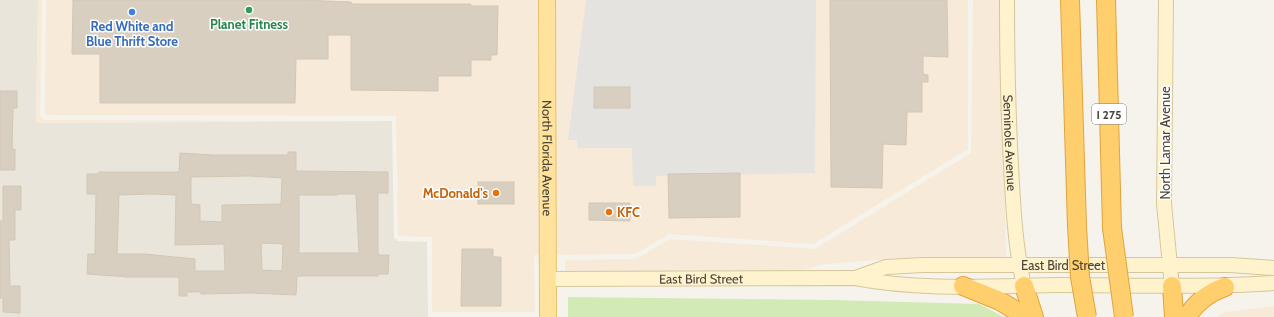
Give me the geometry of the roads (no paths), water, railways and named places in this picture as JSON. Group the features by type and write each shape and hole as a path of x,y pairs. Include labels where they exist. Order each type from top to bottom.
{"highway":[{"name":"I 275","path":"1070,0 1077,226 1080,277 1086,317"},
{"name":"I 275","path":"1106,0 1112,228 1124,317"},
{"path":"963,286 1004,303 1026,317"},
{"path":"1024,286 1034,317"},
{"path":"1172,286 1174,317"},
{"path":"1188,317 1195,306 1203,299 1225,287"}],"main road":[{"name":"North Florida Avenue","path":"547,0 548,317"}],"street":[{"name":"Seminole Avenue","path":"1007,0 1009,126 1013,200 1019,265 1024,286"},
{"name":"North Lamar Avenue","path":"1166,0 1164,204 1172,286"},
{"name":"East Bird Street","path":"854,278 886,267 1019,265 1230,265 1274,268"},
{"name":"East Bird Street","path":"548,279 854,278 885,284 963,286 1225,287 1274,283"}],"place":[{"name":"Planet Fitness","path":"249,10"},
{"name":"Red White and Blue Thrift Store","path":"132,12"},
{"name":"McDonald's","path":"496,193"},
{"name":"KFC","path":"609,212"}]}
